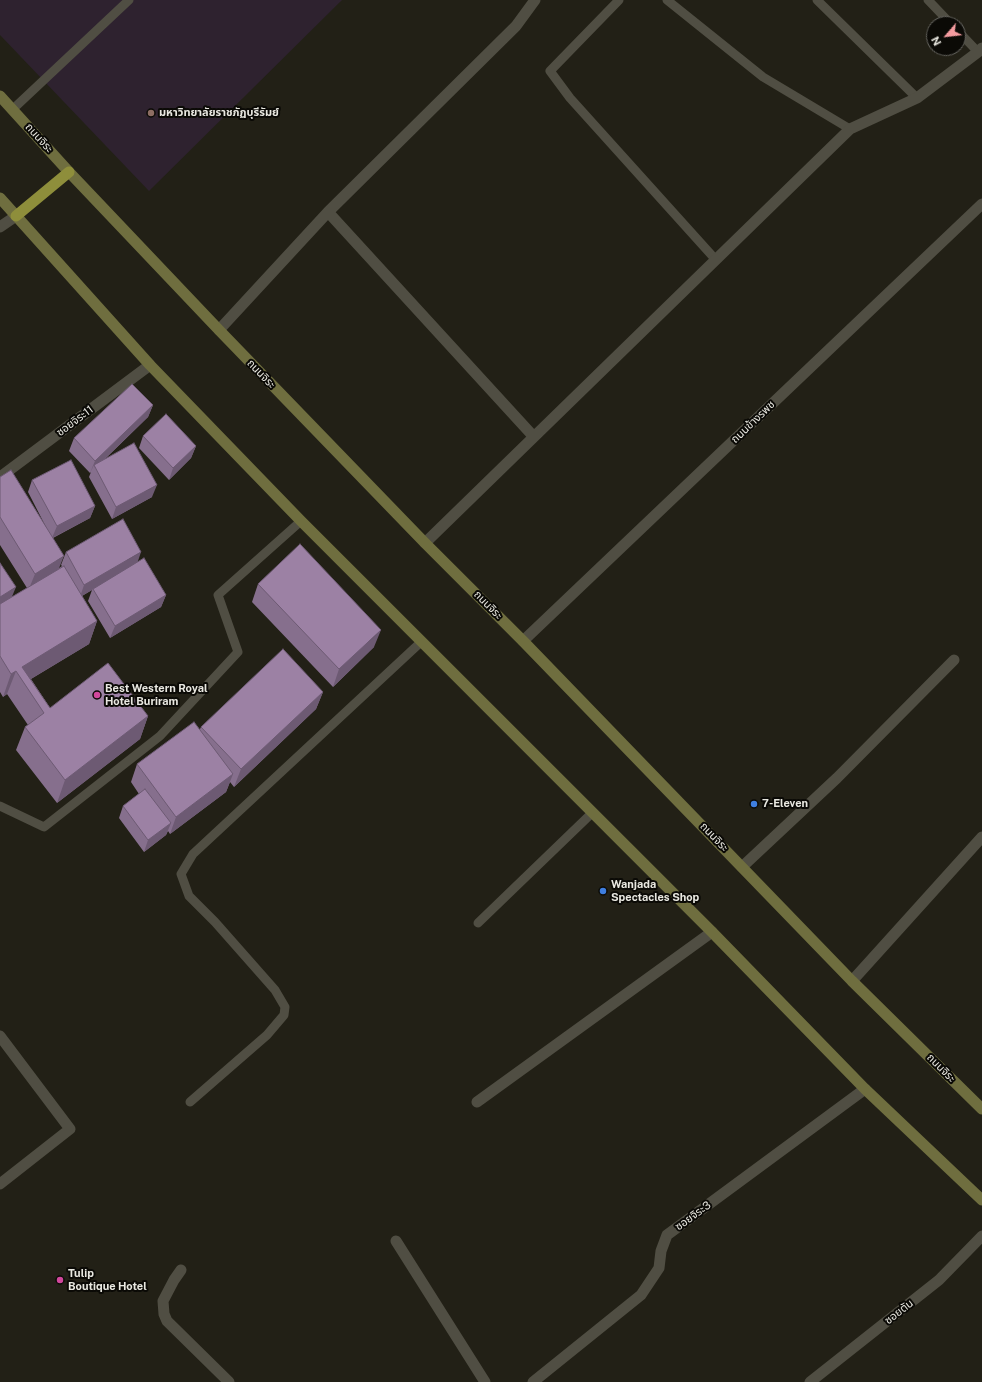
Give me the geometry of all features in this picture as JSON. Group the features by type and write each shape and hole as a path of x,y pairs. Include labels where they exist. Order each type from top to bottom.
{"main road":[{"name":"ถนนจิระ","path":"0,96 69,172 218,330 425,543 523,641 852,981 982,1109"},
{"path":"16,216 69,172"},
{"path":"0,198 150,365 301,521 712,932 865,1089 982,1200"}],"street":[{"path":"218,330 328,212 516,26 535,0"},
{"path":"425,543 850,129 917,98 980,50"},
{"name":"ถนนข้างรพช","path":"523,641 982,204"},
{"path":"328,212 534,437"},
{"path":"0,226 16,216"},
{"name":"ซอยจิระ11","path":"0,477 150,365"},
{"path":"742,867 837,778 954,660"},
{"path":"852,981 982,837"},
{"path":"477,1102 712,932"},
{"path":"0,1036 70,1129 0,1184"},
{"name":"ซอยจิระ3","path":"533,1382 641,1294 659,1268 661,1251 667,1235 865,1089"},
{"name":"ซอยตัน","path":"810,1382 939,1280 982,1236"},
{"path":"396,1241 485,1382"},
{"path":"181,1270 163,1301 164,1314 167,1322 229,1382"}],"lane":[{"path":"13,109 129,0"},
{"path":"619,0 550,71 570,98 716,260"},
{"path":"667,0 763,77 850,129"},
{"path":"817,0 917,98"},
{"path":"928,0 943,16"},
{"path":"966,38 980,50"},
{"path":"0,806 44,827 160,736 238,652 218,595 301,521"},
{"path":"190,1102 267,1035 284,1015 285,1007 275,990 215,922 189,896 181,874 193,854 421,642"},
{"path":"478,923 592,813"}],"shaded area":[{"name":"มหาวิทยาลัยราชภัฏบุรีรัมย์","path":"0,0 342,0 149,191 0,35"}],"building":[{"path":"132,384 153,405 95,461 74,438"},
{"path":"166,414 196,446 173,468 143,436"},
{"path":"134,443 157,485 116,507 94,465"},
{"path":"71,460 95,506 57,526 32,480"},
{"path":"11,470 64,556 35,574 0,517 0,477"},
{"path":"123,519 141,552 84,585 66,552"},
{"path":"300,544 381,630 339,669 258,584"},
{"path":"144,558 166,595 115,626 93,589"},
{"path":"0,563 16,587 0,597"},
{"name":"Best Western Royal Hotel Buriram","path":"64,566 97,621 22,667 50,708 108,663 148,716 65,780 25,727 44,713 16,671 11,674 0,656 0,604"},
{"path":"283,649 323,692 241,769 201,727"},
{"path":"194,722 233,774 176,817 137,764"},
{"path":"145,789 171,823 148,840 123,806"}],"place":[{"name":"มหาวิทยาลัยราชภัฏบุรีรัมย์","path":"151,113"},
{"name":"Best Western Royal Hotel Buriram","path":"97,695"},
{"name":"7-Eleven","path":"754,804"},
{"name":"Wanjada Spectacles Shop","path":"603,891"},
{"name":"Tulip Boutique Hotel","path":"60,1280"}]}
